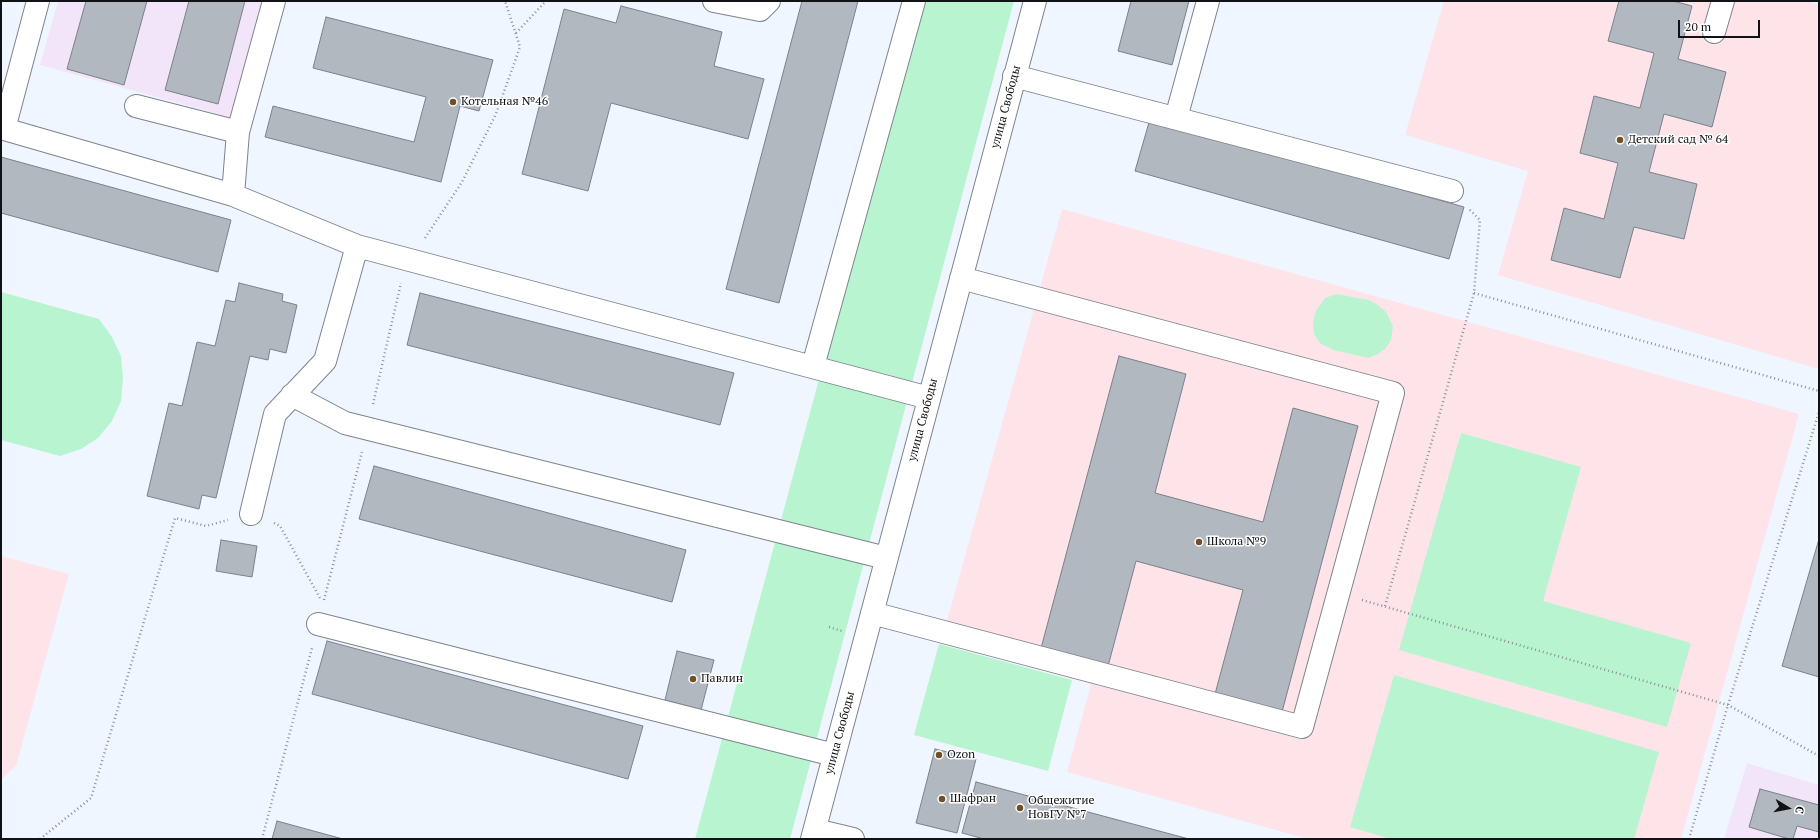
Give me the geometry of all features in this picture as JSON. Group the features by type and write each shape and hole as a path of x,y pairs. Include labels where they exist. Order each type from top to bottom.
{"street":[{"path":"38,1 4,129 233,195 357,246 929,398"},
{"path":"233,195 238,132 274,1"},
{"path":"714,1 760,10 768,1"},
{"path":"813,366 914,1"},
{"name":"улица Свободы","path":"814,834 1035,1"},
{"path":"1176,118 1208,1"},
{"path":"1714,32 1723,1"},
{"path":"1014,76 1452,191"},
{"path":"136,106 238,132"},
{"path":"251,514 275,414 325,361 357,246"},
{"path":"872,612 1302,727 1393,394 961,278"},
{"path":"292,395 345,423 886,558"},
{"path":"318,624 834,755"},
{"path":"814,834 854,839"}],"path":[{"path":"515,34 546,1"},
{"path":"1385,606 1474,293 1480,220 1452,191"},
{"path":"1474,293 1819,391"},
{"path":"1689,839 1728,705 1819,412"},
{"path":"40,839 91,798 175,518 206,526 251,514 280,526 323,604"},
{"path":"1339,593 1728,705 1819,756"}],"shaded area":[{"path":"58,1 264,1 233,118 40,65"},
{"path":"1444,1 1806,1 1819,5 1819,369 1498,275 1528,171 1405,135"},
{"path":"1062,209 1799,414 1681,839 1308,839 1067,772 1091,684 941,642"},
{"path":"1,556 69,574 16,766 1,780"},
{"path":"1747,763 1819,785 1819,839 1724,839"}],"green space":[{"path":"921,1 1014,1 790,839 695,839"},
{"path":"1,292 99,319 112,337 121,356 123,378 121,401 112,421 98,438 81,449 60,456 1,440"},
{"path":"1337,294 1368,300 1375,303 1386,312 1393,326 1391,340 1386,348 1378,354 1368,358 1333,350 1320,343 1314,334 1313,322 1316,311 1325,298"},
{"path":"1461,433 1581,467 1543,601 1691,643 1667,727 1399,650"},
{"path":"939,644 1072,680 1048,771 914,735"},
{"path":"1394,675 1659,752 1634,839 1391,839 1350,827"}],"building":[{"path":"86,1 147,1 124,85 67,69"},
{"path":"189,1 245,1 218,104 165,90"},
{"path":"802,1 858,1 779,303 726,289"},
{"path":"1131,1 1189,1 1172,65 1118,51"},
{"name":"Детский сад № 64","path":"1619,1 1673,1 1692,6 1678,59 1726,72 1712,127 1664,114 1649,172 1697,184 1684,239 1634,227 1620,278 1551,260 1564,208 1604,219 1618,163 1580,153 1594,96 1640,108 1654,53 1608,41"},
{"path":"621,6 722,32 714,66 764,79 748,139 611,103 588,191 522,174 564,9 616,23"},
{"name":"Котельная №46","path":"326,17 493,60 479,111 460,106 441,182 265,137 273,106 414,142 426,97 313,68"},
{"path":"1150,119 1464,207 1449,259 1135,171"},
{"path":"1,157 231,220 218,272 1,213"},
{"path":"239,283 283,294 282,301 297,305 286,353 270,349 268,360 250,356 216,498 202,495 199,509 147,496 169,403 182,406 197,342 215,346 226,300 235,302"},
{"path":"420,293 734,373 720,425 407,345"},
{"name":"Школа №9","path":"1119,356 1186,374 1155,493 1263,522 1293,408 1358,426 1282,712 1215,694 1243,590 1136,561 1107,670 1040,652"},
{"path":"374,466 686,550 672,602 359,519"},
{"path":"1819,539 1819,677 1782,666"},
{"path":"221,540 257,546 252,577 216,571"},
{"path":"327,641 643,726 628,779 312,694"},
{"path":"677,651 714,660 701,710 665,700"},
{"path":"935,749 976,759 957,833 916,823"},
{"name":"Общежитие НовГУ №7","path":"976,782 1189,839 984,839 962,833"},
{"path":"1760,789 1819,805 1819,832 1797,826 1793,839 1789,839 1749,827"},
{"path":"277,821 343,839 272,839"}],"place":[{"name":"Котельная №46","path":"453,102"},
{"name":"Детский сад № 64","path":"1620,140"},
{"name":"Школа №9","path":"1199,542"},
{"name":"Павлин","path":"693,679"},
{"name":"Ozon","path":"939,755"},
{"name":"Шафран","path":"942,799"},
{"name":"Общежитие НовГУ №7","path":"1020,808"}]}
